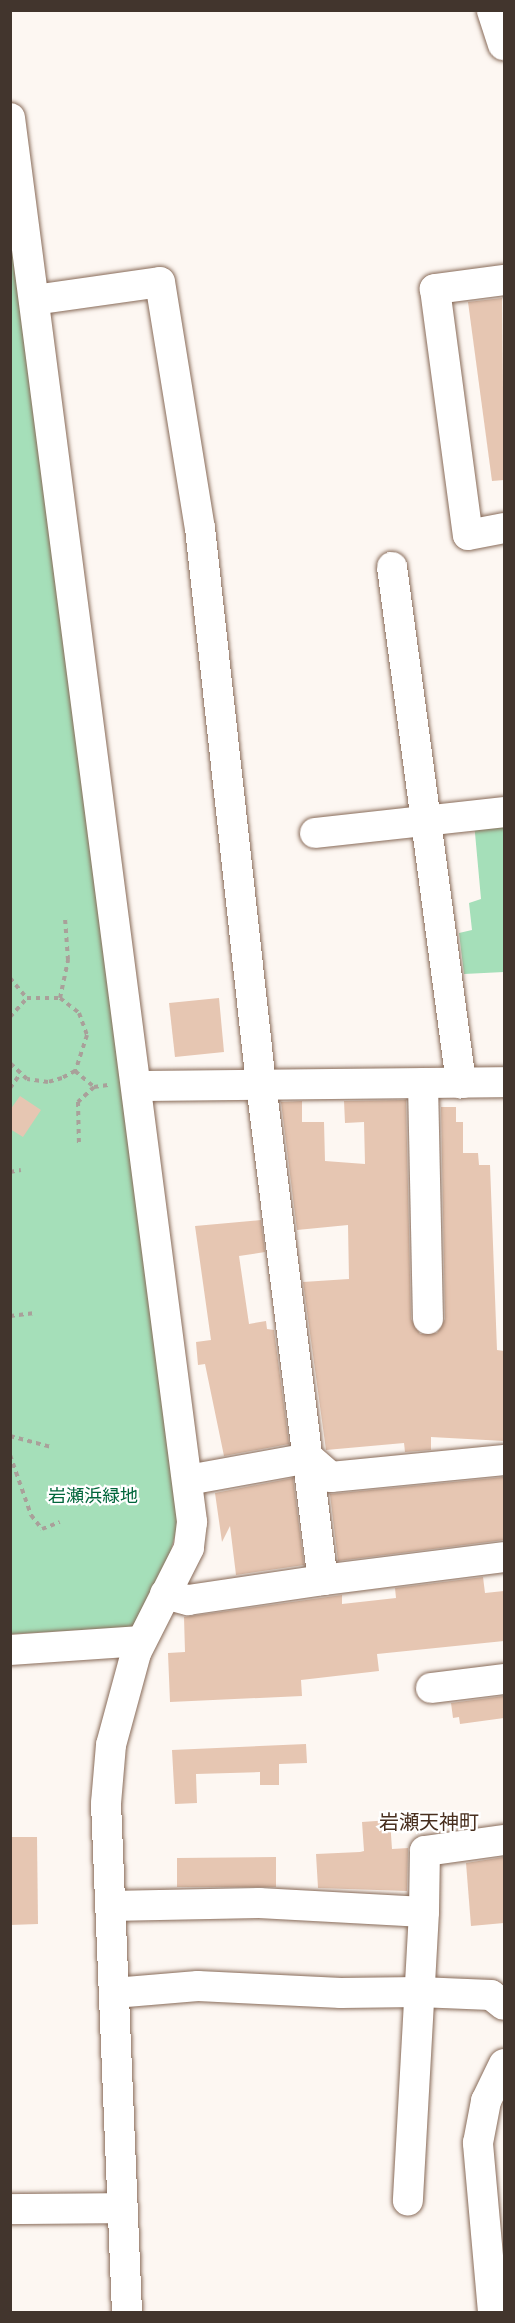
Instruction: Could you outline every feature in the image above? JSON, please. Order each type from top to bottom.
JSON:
[{"type":"main road","points":[[493,10],[504,43]]},
{"type":"street","points":[[10,118],[188,1480],[189,1548],[141,1641],[111,1745],[106,1803],[127,2313]]},
{"type":"street","points":[[504,280],[435,289],[468,535],[504,528]]},
{"type":"street","points":[[34,300],[160,282],[200,528],[261,1084],[323,1580]]},
{"type":"street","points":[[392,567],[460,1083]]},
{"type":"street","points":[[315,833],[504,812]]},
{"type":"street","points":[[135,1086],[504,1082]]},
{"type":"street","points":[[423,1083],[428,1319]]},
{"type":"street","points":[[309,1458],[331,1477],[504,1460]]},
{"type":"street","points":[[188,1480],[309,1458]]},
{"type":"street","points":[[165,1594],[188,1600],[504,1557]]},
{"type":"street","points":[[10,1650],[141,1641]]},
{"type":"street","points":[[431,1688],[504,1679]]},
{"type":"street","points":[[408,2201],[424,1912],[425,1851],[504,1840]]},
{"type":"street","points":[[110,1906],[259,1903],[424,1912]]},
{"type":"street","points":[[114,1993],[198,1986],[341,1993],[419,1992],[491,1995],[504,2005]]},
{"type":"street","points":[[493,2313],[478,2143],[486,2101],[504,2064]]},
{"type":"street","points":[[10,2209],[122,2208]]},
{"type":"path","points":[[60,998],[68,960],[65,918]]},
{"type":"path","points":[[10,978],[27,998]]},
{"type":"path","points":[[10,1017],[27,998],[60,998],[79,1013],[87,1035],[75,1071],[48,1082],[27,1079],[10,1063]]},
{"type":"path","points":[[75,1071],[94,1087],[78,1102],[79,1146]]},
{"type":"path","points":[[10,1088],[20,1074]]},
{"type":"path","points":[[10,1172],[21,1170]]},
{"type":"path","points":[[10,1316],[33,1313]]},
{"type":"path","points":[[10,1436],[51,1447]]},
{"type":"path","points":[[10,1455],[31,1515],[42,1529],[60,1522]]},
{"type":"green space","name":"岩瀬浜緑地","points":[[10,178],[178,1524],[164,1576],[136,1627],[11,1634]]},
{"type":"green space","points":[[504,819],[504,972],[464,974],[459,933],[472,930],[469,903],[481,899],[474,822]]},
{"type":"building","points":[[502,298],[504,480],[492,481],[468,302]]},
{"type":"building","points":[[219,998],[224,1052],[175,1057],[169,1003]]},
{"type":"building","points":[[20,1096],[41,1110],[23,1137],[10,1129],[10,1110]]},
{"type":"building","points":[[406,1100],[411,1319],[420,1334],[437,1333],[445,1319],[441,1107],[456,1107],[456,1122],[463,1122],[463,1153],[478,1153],[479,1165],[490,1165],[497,1350],[504,1351],[504,1441],[431,1437],[431,1450],[405,1452],[404,1443],[326,1450],[303,1282],[349,1279],[348,1225],[297,1230],[281,1102],[302,1101],[302,1122],[324,1122],[325,1161],[365,1164],[364,1122],[345,1123],[344,1101]]},
{"type":"building","points":[[261,1220],[265,1252],[239,1256],[249,1324],[266,1321],[267,1329],[274,1330],[289,1444],[224,1456],[205,1364],[198,1365],[196,1342],[211,1340],[195,1226]]},
{"type":"building","points":[[504,1477],[504,1540],[338,1561],[330,1494]]},
{"type":"building","points":[[293,1478],[304,1565],[236,1575],[230,1526],[222,1542],[215,1493]]},
{"type":"building","points":[[483,1577],[485,1593],[504,1591],[504,1641],[377,1654],[379,1671],[301,1680],[302,1696],[170,1702],[168,1653],[185,1652],[184,1617],[342,1595],[342,1604],[396,1598],[395,1588]]},
{"type":"building","points":[[504,1696],[504,1718],[460,1724],[459,1717],[453,1718],[451,1703]]},
{"type":"building","points":[[306,1744],[307,1763],[279,1764],[279,1785],[260,1785],[260,1772],[196,1774],[197,1803],[175,1804],[172,1750]]},
{"type":"building","points":[[390,1820],[392,1849],[408,1848],[407,1891],[318,1888],[316,1854],[364,1851],[362,1822]]},
{"type":"building","points":[[10,1837],[37,1837],[38,1924],[10,1925]]},
{"type":"building","points":[[276,1857],[276,1887],[177,1887],[177,1858]]},
{"type":"building","points":[[504,1857],[504,1923],[471,1926],[466,1863]]},
{"type":"district","name":"岩瀬天神町","points":[[429,1822]]}]
